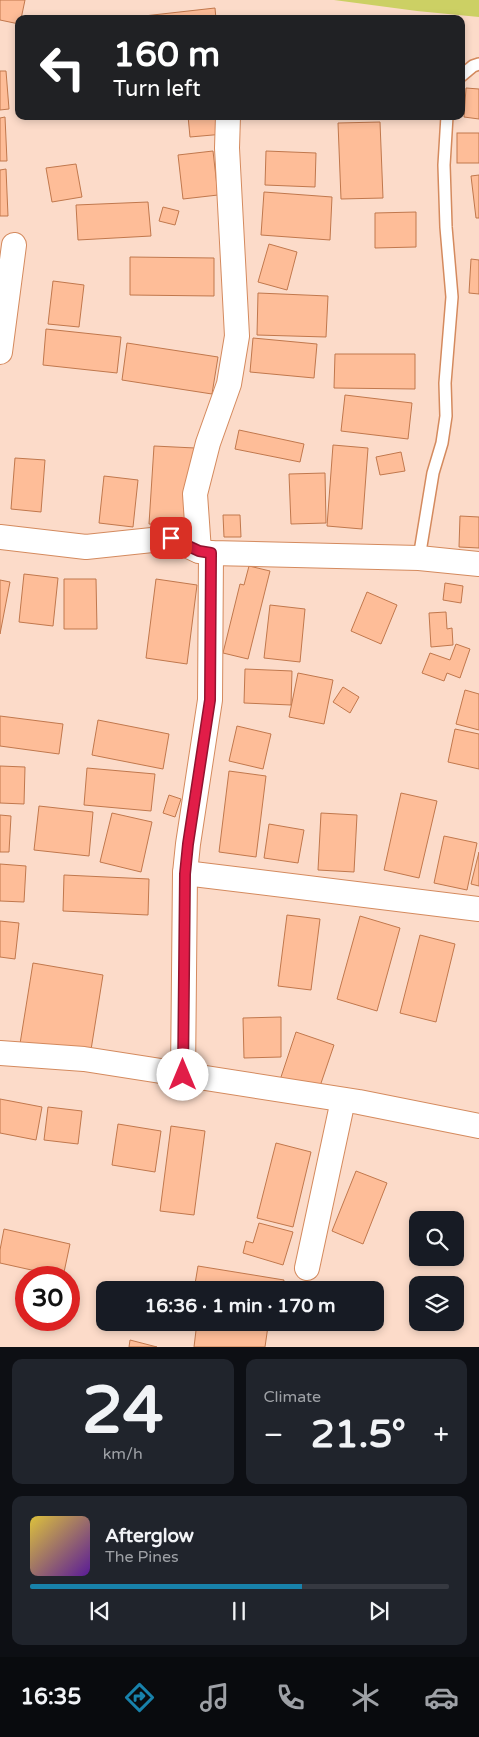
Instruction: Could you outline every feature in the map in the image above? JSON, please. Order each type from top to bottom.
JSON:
[{"type":"street","points":[[183,1075],[185,874],[210,700],[205,552],[195,494],[208,443],[229,384],[237,336],[227,148],[228,120]]},
{"type":"street","points":[[0,352],[14,245]]},
{"type":"street","points":[[0,537],[86,547],[171,538],[205,552],[419,558],[479,564]]},
{"type":"street","points":[[185,874],[479,908]]},
{"type":"street","points":[[0,1053],[84,1059],[343,1100],[479,1126]]},
{"type":"street","points":[[306,1268],[343,1100]]},
{"type":"lane","points":[[465,73],[479,64]]},
{"type":"lane","points":[[419,558],[433,473],[442,443],[446,416],[445,384],[452,298],[446,227],[444,165],[447,120]]},
{"type":"green space","points":[[334,0],[479,0],[479,17]]},
{"type":"building","points":[[0,0],[25,0],[22,15],[15,15],[15,23],[0,20]]},
{"type":"building","points":[[215,8],[216,15],[153,15]]},
{"type":"building","points":[[0,71],[6,71],[9,109],[0,110]]},
{"type":"building","points":[[466,88],[479,89],[479,119],[465,117]]},
{"type":"building","points":[[5,117],[7,161],[0,161],[0,118]]},
{"type":"building","points":[[188,120],[222,120],[224,134],[190,137]]},
{"type":"building","points":[[380,122],[383,198],[341,199],[338,123]]},
{"type":"building","points":[[457,133],[479,133],[479,163],[457,163]]},
{"type":"building","points":[[213,151],[218,195],[183,199],[178,155]]},
{"type":"building","points":[[266,151],[316,153],[315,187],[265,185]]},
{"type":"building","points":[[76,164],[82,197],[52,202],[46,168]]},
{"type":"building","points":[[6,169],[8,216],[0,216],[0,170]]},
{"type":"building","points":[[479,175],[479,218],[476,218],[471,176]]},
{"type":"building","points":[[264,192],[332,197],[330,240],[261,235]]},
{"type":"building","points":[[148,202],[151,236],[78,240],[76,205]]},
{"type":"building","points":[[163,207],[179,211],[175,225],[159,221]]},
{"type":"building","points":[[416,212],[416,247],[375,248],[375,213]]},
{"type":"building","points":[[269,244],[297,252],[287,290],[258,282]]},
{"type":"building","points":[[130,257],[214,258],[214,296],[130,295]]},
{"type":"building","points":[[471,259],[479,260],[479,294],[469,293]]},
{"type":"building","points":[[53,281],[84,285],[79,327],[48,324]]},
{"type":"building","points":[[258,293],[328,296],[326,337],[257,335]]},
{"type":"building","points":[[46,329],[121,337],[117,373],[43,365]]},
{"type":"building","points":[[253,338],[317,344],[314,378],[250,372]]},
{"type":"building","points":[[127,343],[218,357],[212,394],[122,380]]},
{"type":"building","points":[[335,354],[415,354],[415,389],[334,388]]},
{"type":"building","points":[[345,395],[412,403],[408,439],[341,431]]},
{"type":"building","points":[[239,430],[304,444],[300,462],[235,449]]},
{"type":"building","points":[[333,445],[368,448],[362,529],[327,526]]},
{"type":"building","points":[[154,446],[195,448],[190,527],[149,524]]},
{"type":"building","points":[[401,452],[405,471],[380,475],[376,457]]},
{"type":"building","points":[[15,458],[45,460],[41,512],[11,509]]},
{"type":"building","points":[[325,473],[326,523],[291,524],[289,474]]},
{"type":"building","points":[[104,476],[138,480],[133,527],[99,523]]},
{"type":"building","points":[[223,515],[240,515],[241,537],[224,537]]},
{"type":"building","points":[[460,516],[479,517],[479,548],[459,547]]},
{"type":"building","points":[[249,566],[270,571],[248,659],[223,653],[240,584],[244,585]]},
{"type":"building","points":[[24,574],[58,578],[53,626],[19,622]]},
{"type":"building","points":[[64,579],[96,579],[97,629],[64,629]]},
{"type":"building","points":[[156,579],[197,585],[187,664],[146,658]]},
{"type":"building","points":[[0,580],[10,582],[0,634]]},
{"type":"building","points":[[445,583],[463,586],[461,603],[443,600]]},
{"type":"building","points":[[367,592],[397,605],[381,644],[351,631]]},
{"type":"building","points":[[270,605],[305,609],[300,662],[264,658]]},
{"type":"building","points":[[446,612],[447,629],[452,628],[453,645],[431,647],[429,613]]},
{"type":"building","points":[[456,644],[470,649],[460,678],[447,673],[444,681],[422,673],[430,653],[450,660]]},
{"type":"building","points":[[245,669],[292,671],[291,705],[244,703]]},
{"type":"building","points":[[298,673],[333,680],[324,724],[289,717]]},
{"type":"building","points":[[343,687],[359,697],[350,713],[333,702]]},
{"type":"building","points":[[465,690],[479,694],[479,730],[456,724]]},
{"type":"building","points":[[0,716],[63,724],[59,754],[0,746]]},
{"type":"building","points":[[98,720],[169,734],[163,769],[92,755]]},
{"type":"building","points":[[237,726],[271,734],[263,769],[229,761]]},
{"type":"building","points":[[455,729],[479,734],[479,769],[448,762]]},
{"type":"building","points":[[0,766],[25,767],[24,804],[0,803]]},
{"type":"building","points":[[87,768],[155,774],[151,811],[84,805]]},
{"type":"building","points":[[229,771],[266,776],[256,857],[219,852]]},
{"type":"building","points":[[401,793],[437,801],[419,878],[384,870]]},
{"type":"building","points":[[169,795],[181,799],[175,817],[163,813]]},
{"type":"building","points":[[39,806],[93,812],[89,856],[34,850]]},
{"type":"building","points":[[112,813],[152,822],[141,872],[100,862]]},
{"type":"building","points":[[321,813],[357,815],[354,872],[318,870]]},
{"type":"building","points":[[0,815],[11,816],[9,852],[0,852]]},
{"type":"building","points":[[269,824],[304,830],[298,863],[264,858]]},
{"type":"building","points":[[444,836],[477,843],[467,890],[434,883]]},
{"type":"building","points":[[479,852],[479,886],[471,884]]},
{"type":"building","points":[[0,864],[26,866],[24,902],[0,901]]},
{"type":"building","points":[[64,875],[149,879],[148,915],[63,911]]},
{"type":"building","points":[[287,915],[320,919],[311,990],[278,986]]},
{"type":"building","points":[[360,916],[400,928],[377,1011],[337,999]]},
{"type":"building","points":[[0,921],[19,923],[15,959],[0,957]]},
{"type":"building","points":[[420,935],[455,944],[436,1022],[400,1013]]},
{"type":"building","points":[[33,963],[103,975],[90,1056],[19,1050]]},
{"type":"building","points":[[281,1017],[281,1057],[244,1058],[243,1018]]},
{"type":"building","points":[[296,1032],[334,1045],[318,1092],[280,1080]]},
{"type":"building","points":[[0,1099],[42,1107],[36,1140],[0,1133]]},
{"type":"building","points":[[48,1107],[82,1111],[78,1144],[44,1140]]},
{"type":"building","points":[[118,1124],[161,1131],[155,1172],[112,1165]]},
{"type":"building","points":[[171,1126],[205,1131],[194,1215],[160,1211]]},
{"type":"building","points":[[276,1143],[311,1152],[293,1227],[257,1218]]},
{"type":"building","points":[[356,1171],[387,1183],[363,1244],[332,1231]]},
{"type":"building","points":[[259,1223],[293,1232],[283,1265],[243,1253],[246,1241],[253,1243]]},
{"type":"building","points":[[4,1229],[70,1244],[65,1266],[15,1266],[0,1263],[0,1250]]},
{"type":"building","points":[[198,1266],[284,1280],[284,1281],[196,1281]]},
{"type":"building","points":[[196,1331],[267,1331],[265,1347],[194,1347]]},
{"type":"building","points":[[130,1340],[157,1347],[129,1347]]},
{"type":"route","points":[[171,538],[199,551],[211,553],[210,700],[185,874],[183,1075]]}]
